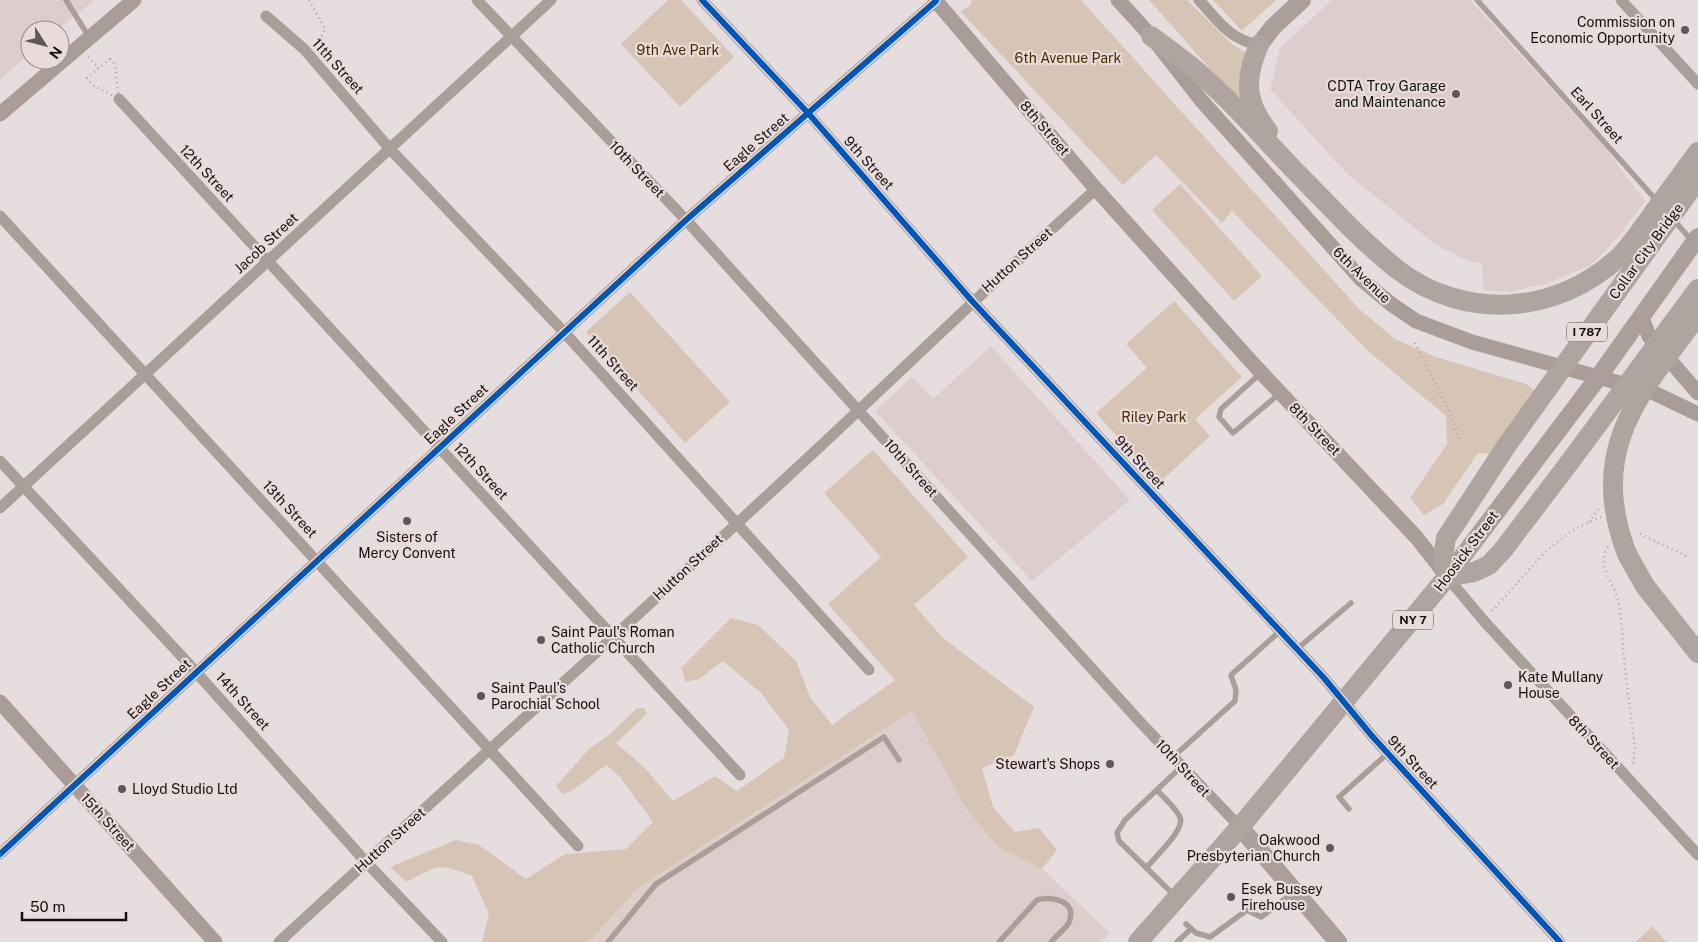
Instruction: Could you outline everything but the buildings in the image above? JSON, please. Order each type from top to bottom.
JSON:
[{"type":"highway","points":[[1151,36],[1200,73],[1359,236],[1399,270],[1434,291],[1479,304],[1502,306],[1535,303],[1568,291],[1601,272],[1628,247],[1698,152]]},
{"type":"highway","points":[[1258,45],[1251,65],[1248,84],[1250,101],[1262,123],[1314,190]]},
{"type":"highway","name":"Collar City Bridge","points":[[1447,577],[1444,557],[1446,538],[1475,491],[1698,179]]},
{"type":"highway","points":[[1447,577],[1474,572],[1489,565],[1503,550],[1698,289]]},
{"type":"highway","points":[[1698,314],[1647,384],[1625,425],[1617,446],[1613,468],[1612,498],[1619,533],[1627,554],[1645,586],[1698,653]]},
{"type":"highway","name":"Hoosick Street","points":[[1146,939],[1177,898],[1240,827],[1447,577]]},
{"type":"main road","points":[[1258,45],[1273,27],[1302,0]]},
{"type":"main road","name":"Hoosick Street","points":[[1447,577],[1597,379],[1697,242]]},
{"type":"main road","name":"10th Street","points":[[1240,827],[1338,942]]},
{"type":"street","points":[[0,114],[134,0]]},
{"type":"street","name":"10th Street","points":[[477,0],[511,38],[686,220],[1173,757],[1240,827]]},
{"type":"street","name":"Jacob Street","points":[[0,508],[551,0]]},
{"type":"street","name":"9th Street","points":[[702,0],[808,114],[972,301],[1297,648],[1388,753],[1560,942]]},
{"type":"street","name":"Eagle Street","points":[[0,854],[438,447],[686,220],[936,0]]},
{"type":"street","name":"8th Street","points":[[936,0],[1096,190],[1417,538],[1484,622],[1698,855]]},
{"type":"street","name":"6th Avenue","points":[[1118,0],[1151,36],[1178,73],[1361,279],[1391,304],[1416,321],[1472,342],[1597,379],[1652,392],[1698,414]]},
{"type":"street","points":[[1199,0],[1231,35],[1246,43],[1258,45]]},
{"type":"street","points":[[1621,0],[1698,84]]},
{"type":"street","name":"11th Street","points":[[266,16],[312,58],[390,149],[564,332],[869,670]]},
{"type":"street","name":"12th Street","points":[[119,99],[740,775]]},
{"type":"street","name":"Hutton Street","points":[[279,942],[859,410],[972,301],[1096,190]]},
{"type":"street","name":"13th Street","points":[[0,216],[578,846]]},
{"type":"street","points":[[1642,318],[1649,336],[1698,393]]},
{"type":"street","name":"14th Street","points":[[0,461],[196,672],[366,862],[442,942]]},
{"type":"street","name":"15th Street","points":[[0,702],[215,942]]},
{"type":"lane","points":[[66,0],[89,37]]},
{"type":"lane","name":"Earl Street","points":[[1477,0],[1697,242]]},
{"type":"lane","points":[[1262,372],[1221,409],[1219,417],[1234,433],[1281,392]]},
{"type":"lane","points":[[1297,648],[1350,604]]},
{"type":"lane","points":[[1173,757],[1235,701],[1236,690],[1232,675],[1280,631]]},
{"type":"lane","points":[[608,942],[656,884],[884,737],[899,760]]},
{"type":"lane","points":[[1349,809],[1339,797],[1388,753]]},
{"type":"lane","points":[[1177,898],[1119,841],[1117,833],[1125,820],[1182,766]]},
{"type":"lane","points":[[1146,868],[1182,824],[1181,818],[1156,790]]},
{"type":"lane","points":[[1186,924],[1196,933],[1210,937],[1247,910],[1261,917],[1282,904],[1294,892]]},
{"type":"lane","points":[[999,942],[1037,900],[1046,897],[1057,898],[1067,904],[1071,913],[1068,924],[1051,942]]},
{"type":"lane","points":[[1177,942],[1191,929]]},
{"type":"path","points":[[309,0],[325,29],[312,58]]},
{"type":"path","points":[[88,56],[99,68]]},
{"type":"path","points":[[110,59],[114,65],[119,99],[93,85],[87,78],[110,59]]},
{"type":"path","points":[[1415,343],[1451,415],[1461,443]]},
{"type":"path","points":[[1492,611],[1510,588],[1553,545],[1573,530],[1601,516],[1608,520]]},
{"type":"path","points":[[1638,534],[1688,557]]},
{"type":"path","points":[[1613,540],[1604,553],[1604,569],[1616,589],[1622,618],[1623,648],[1635,748],[1633,765]]},
{"type":"shaded area","points":[[0,0],[95,0],[70,20],[20,20],[20,62],[0,80]]},
{"type":"shaded area","name":"CDTA Troy Garage and Maintenance","points":[[1332,0],[1470,0],[1607,150],[1645,201],[1622,232],[1599,258],[1587,267],[1545,284],[1510,292],[1483,290],[1482,264],[1466,260],[1436,245],[1346,173],[1270,89],[1280,48]]},
{"type":"shaded area","points":[[991,346],[1130,500],[1032,581],[875,411],[912,377],[933,399]]},
{"type":"shaded area","points":[[912,711],[965,807],[998,847],[1042,869],[1110,933],[1101,942],[589,942],[639,887]]},
{"type":"green space","name":"9th Ave Park","points":[[668,0],[681,0],[734,57],[680,107],[621,44]]},
{"type":"green space","name":"6th Avenue Park","points":[[971,0],[1081,0],[1359,309],[1395,339],[1436,357],[1526,384],[1534,390],[1539,410],[1508,454],[1478,453],[1443,504],[1424,515],[1410,498],[1447,444],[1446,416],[1368,351],[1232,211],[1222,223],[1156,155],[1123,185],[961,12],[972,3]]},
{"type":"green space","points":[[1149,0],[1187,0],[1233,45],[1247,53],[1240,97],[1235,97]]},
{"type":"green space","points":[[1213,0],[1276,0],[1242,31]]},
{"type":"green space","points":[[1180,184],[1262,276],[1234,301],[1152,210]]},
{"type":"green space","points":[[630,292],[730,402],[685,443],[586,332]]},
{"type":"green space","name":"Riley Park","points":[[1174,301],[1242,377],[1195,419],[1210,436],[1159,483],[1096,413],[1147,368],[1126,344]]},
{"type":"green space","points":[[873,450],[968,557],[914,605],[943,638],[1034,707],[1014,755],[982,768],[993,807],[1015,832],[1039,828],[1057,850],[1042,869],[998,847],[965,807],[912,711],[639,887],[589,942],[482,942],[489,914],[472,876],[445,867],[439,867],[407,882],[390,867],[456,840],[479,845],[526,879],[565,854],[626,849],[653,822],[620,777],[606,765],[572,791],[563,794],[556,786],[589,749],[609,735],[637,708],[644,708],[647,714],[616,743],[645,768],[673,801],[715,776],[737,791],[784,758],[789,730],[761,693],[723,661],[699,679],[686,682],[681,668],[731,618],[758,625],[796,661],[810,697],[832,725],[895,680],[828,604],[881,557],[824,493]]},
{"type":"green space","points":[[1653,926],[1666,942],[1635,942]]},
{"type":"cycle path","points":[[702,0],[808,113],[972,301],[1324,678],[1372,736],[1560,942]]},
{"type":"cycle path","points":[[0,854],[686,220],[936,1]]},
{"type":"place","name":"Commission on Economic Opportunity","points":[[1685,30]]},
{"type":"place","name":"CDTA Troy Garage and Maintenance","points":[[1456,94]]},
{"type":"place","name":"Sisters of Mercy Convent","points":[[407,521]]},
{"type":"place","name":"Saint Paul's Roman Catholic Church","points":[[541,640]]},
{"type":"place","name":"Kate Mullany House","points":[[1508,685]]},
{"type":"place","name":"Saint Paul's Parochial School","points":[[481,696]]},
{"type":"place","name":"Stewart's Shops","points":[[1110,764]]},
{"type":"place","name":"Lloyd Studio Ltd","points":[[122,789]]},
{"type":"place","name":"Oakwood Presbyterian Church","points":[[1330,848]]},
{"type":"place","name":"Esek Bussey Firehouse","points":[[1231,897]]}]
